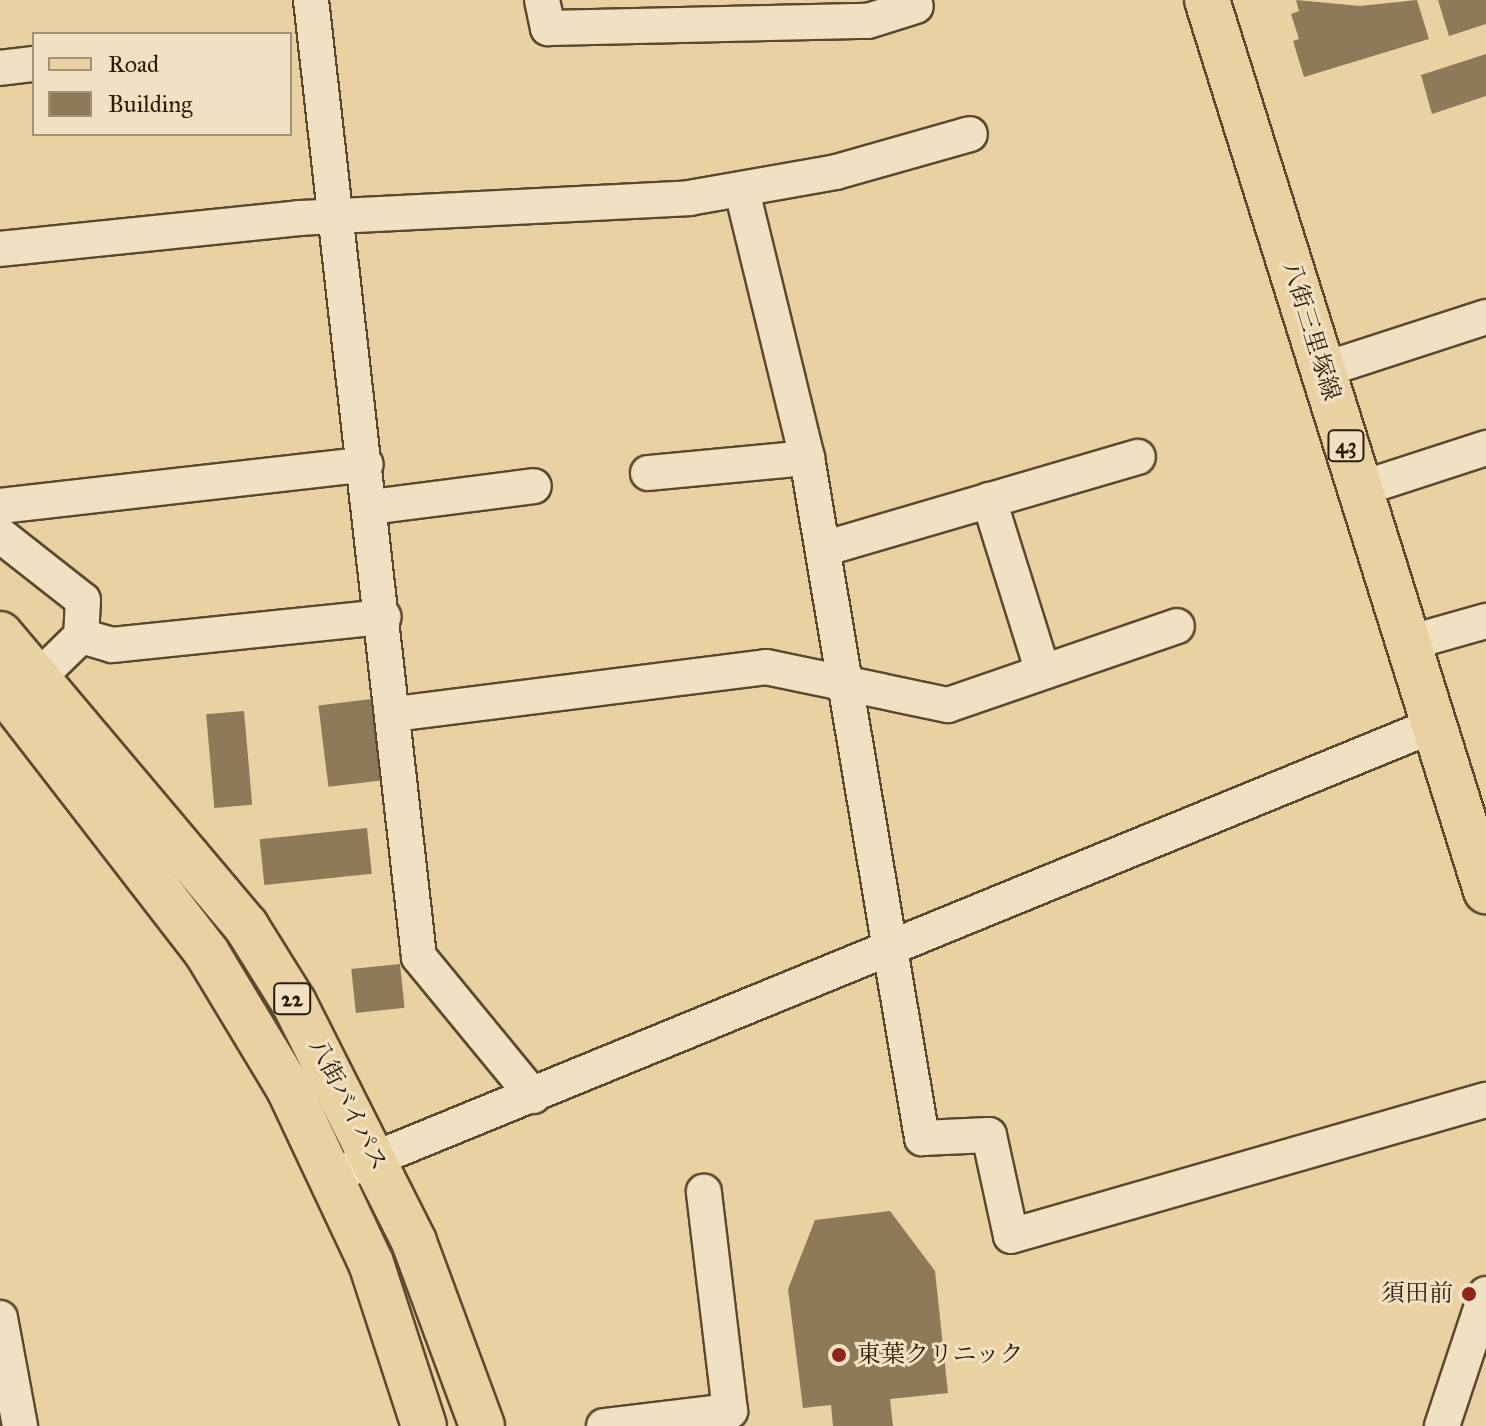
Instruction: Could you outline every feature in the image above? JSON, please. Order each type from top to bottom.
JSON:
[{"type":"main road","name":"八街三里塚線","points":[[1207,0],[1486,891]]},
{"type":"main road","name":"八街バイパス","points":[[0,634],[13,691],[207,953],[289,1089],[371,1263],[424,1426]]},
{"type":"main road","name":"八街バイパス","points":[[13,691],[246,926],[338,1077],[376,1158],[482,1426]]},
{"type":"street","points":[[542,0],[548,28],[795,11],[868,21],[916,6]]},
{"type":"street","points":[[305,23],[335,220],[366,464],[419,957],[533,1096]]},
{"type":"street","points":[[0,68],[32,64]]},
{"type":"street","points":[[0,249],[335,220],[742,191],[933,149],[970,134]]},
{"type":"street","points":[[742,191],[807,458],[893,951],[922,1138],[989,1135],[1011,1236],[1486,1100]]},
{"type":"street","points":[[1323,370],[1486,317]]},
{"type":"street","points":[[1360,489],[1486,448]]},
{"type":"street","points":[[823,549],[1138,457]]},
{"type":"street","points":[[648,473],[807,458]]},
{"type":"street","points":[[0,506],[366,464]]},
{"type":"street","points":[[371,507],[534,486]]},
{"type":"street","points":[[989,500],[1043,672]]},
{"type":"street","points":[[0,535],[72,586],[86,614],[81,636],[13,691]]},
{"type":"street","points":[[81,636],[112,645],[384,617]]},
{"type":"street","points":[[1408,643],[1486,621]]},
{"type":"street","points":[[395,714],[766,667],[847,681],[948,705],[1177,626]]},
{"type":"street","points":[[330,1177],[893,951],[1434,725]]},
{"type":"street","points":[[604,1426],[730,1411],[704,1192]]},
{"type":"street","points":[[1442,1426],[1477,1352],[1486,1294]]},
{"type":"street","points":[[0,1318],[20,1426]]},
{"type":"building","points":[[1296,0],[1360,6],[1417,0],[1429,39],[1304,77],[1293,41],[1299,39],[1291,14],[1299,11]]},
{"type":"building","points":[[1438,0],[1486,0],[1486,24],[1449,36]]},
{"type":"building","points":[[1486,54],[1486,96],[1432,114],[1421,75]]},
{"type":"building","points":[[371,699],[381,780],[328,787],[318,705]]},
{"type":"building","points":[[244,711],[252,805],[214,808],[206,714]]},
{"type":"building","points":[[367,828],[372,874],[264,885],[260,839]]},
{"type":"building","points":[[400,964],[405,1008],[356,1013],[351,969]]},
{"type":"building","points":[[890,1211],[935,1271],[948,1393],[890,1399],[893,1426],[833,1426],[831,1405],[803,1408],[788,1289],[815,1220]]},
{"type":"place","name":"須田前","points":[[1469,1294]]},
{"type":"place","name":"東葉クリニック","points":[[839,1355]]}]
